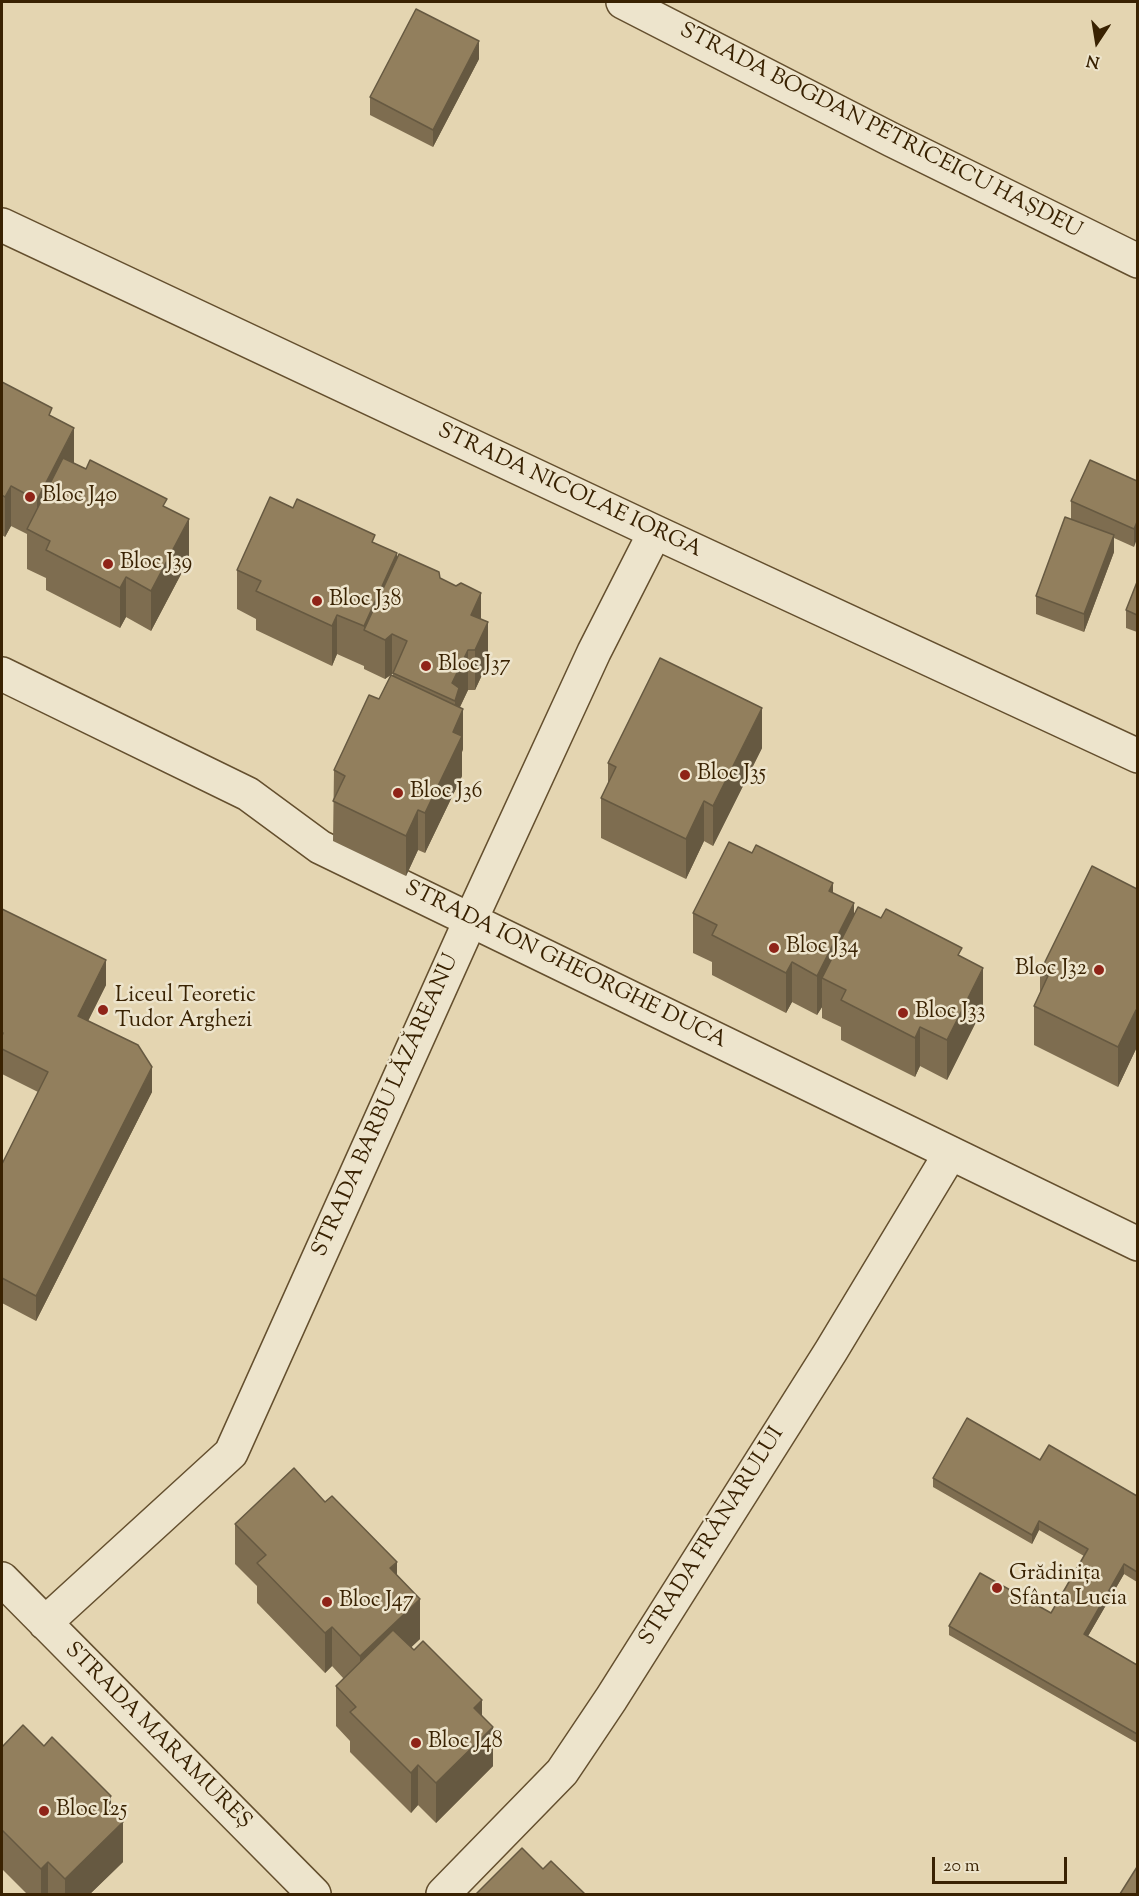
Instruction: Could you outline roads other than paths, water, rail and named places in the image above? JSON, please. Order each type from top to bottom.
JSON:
[{"type":"street","name":"STRADA BOGDAN PETRICEICU HAȘDEU","points":[[623,2],[892,140],[1137,261]]},
{"type":"street","name":"STRADA NICOLAE IORGA","points":[[2,225],[1137,756]]},
{"type":"street","name":"STRADA BARBU LĂZĂREANU","points":[[45,1623],[231,1454],[471,919],[598,644],[655,532]]},
{"type":"street","name":"STRADA ION GHEORGHE DUCA","points":[[2,674],[248,794],[320,847],[1137,1244]]},
{"type":"street","name":"STRADA FRÂNARULUI","points":[[442,1894],[562,1772],[611,1699],[831,1351],[950,1154]]},
{"type":"street","name":"STRADA MARAMUREȘ","points":[[2,1579],[314,1894]]},
{"type":"place","name":"Bloc J40","points":[[30,497]]},
{"type":"place","name":"Bloc J39","points":[[108,564]]},
{"type":"place","name":"Bloc J38","points":[[317,601]]},
{"type":"place","name":"Bloc J37","points":[[426,666]]},
{"type":"place","name":"Bloc J35","points":[[685,775]]},
{"type":"place","name":"Bloc J36","points":[[398,793]]},
{"type":"place","name":"Bloc J34","points":[[774,948]]},
{"type":"place","name":"Bloc J32","points":[[1099,970]]},
{"type":"place","name":"Liceul Teoretic Tudor Arghezi","points":[[103,1010]]},
{"type":"place","name":"Bloc J33","points":[[903,1013]]},
{"type":"place","name":"Grădinița Sfânta Lucia","points":[[997,1588]]},
{"type":"place","name":"Bloc J47","points":[[327,1602]]},
{"type":"place","name":"Bloc J48","points":[[416,1743]]},
{"type":"place","name":"Bloc I25","points":[[44,1811]]}]
